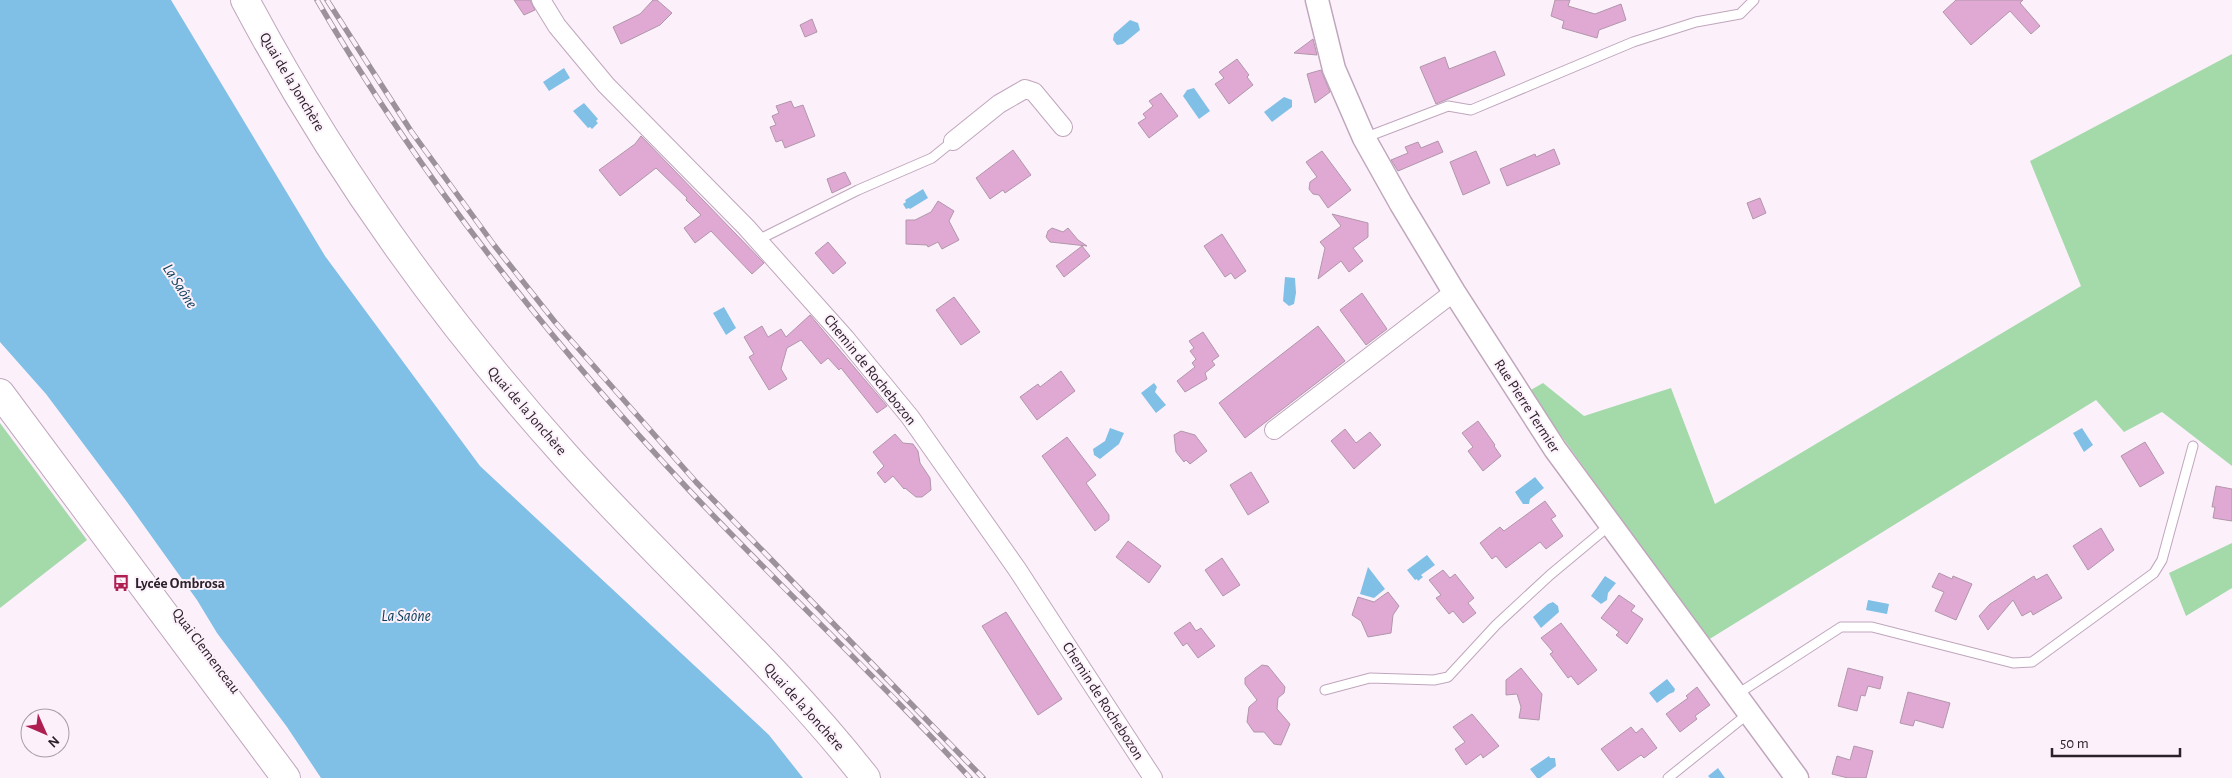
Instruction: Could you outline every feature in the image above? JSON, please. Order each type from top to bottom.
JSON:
[{"type":"main road","name":"Quai de la Jonchère","points":[[245,0],[265,38],[332,149],[404,256],[481,357],[565,455],[651,548],[787,686],[866,778]]},
{"type":"main road","name":"Quai Clemenceau","points":[[0,393],[286,778]]},
{"type":"main road","name":"Quai Clemenceau","points":[[84,508],[113,527],[301,778]]},
{"type":"street","name":"Chemin de Rochebozon","points":[[541,0],[557,26],[606,85],[758,240],[846,339],[910,417],[1017,569],[1153,778]]},
{"type":"street","name":"Rue Pierre Termier","points":[[1316,0],[1334,69],[1364,138],[1454,292],[1554,449],[1797,778]]},
{"type":"street","points":[[953,141],[999,104],[1025,89],[1034,92],[1063,127]]},
{"type":"street","points":[[1274,430],[1454,292]]},
{"type":"lane","points":[[1364,138],[1448,106],[1471,110],[1633,42],[1696,22],[1740,14],[1754,0]]},
{"type":"lane","points":[[758,240],[858,190],[924,162],[953,141]]},
{"type":"lane","points":[[1668,778],[1743,704],[1841,627],[1872,627],[2013,663],[2032,662],[2154,573],[2162,560],[2193,446]]},
{"type":"lane","points":[[1325,690],[1370,678],[1434,680],[1448,677],[1503,619],[1550,575],[1610,525]]},
{"type":"green space","points":[[2232,54],[2232,466],[2162,412],[2124,432],[2096,400],[1708,640],[1529,391],[1543,383],[1584,416],[1671,388],[1715,504],[2081,286],[2030,161]]},
{"type":"green space","points":[[0,423],[87,540],[0,608]]},
{"type":"green space","points":[[2232,543],[2232,588],[2186,616],[2169,573]]},
{"type":"water","name":"La Saône","points":[[0,0],[171,0],[325,256],[480,466],[769,735],[803,778],[321,778],[287,727],[217,633],[197,600],[127,502],[46,394],[0,342]]},
{"type":"water","points":[[1130,20],[1138,23],[1140,30],[1123,44],[1117,45],[1113,40],[1114,34]]},
{"type":"water","points":[[564,68],[570,78],[549,91],[543,82]]},
{"type":"water","points":[[1194,88],[1210,111],[1199,119],[1183,96],[1187,90]]},
{"type":"water","points":[[1284,97],[1292,100],[1292,107],[1272,122],[1264,112]]},
{"type":"water","points":[[584,103],[598,119],[596,121],[598,123],[592,129],[588,128],[573,111]]},
{"type":"water","points":[[923,189],[928,198],[910,209],[906,209],[903,204],[906,202],[905,200]]},
{"type":"water","points":[[1285,277],[1295,278],[1296,293],[1294,304],[1289,306],[1283,301]]},
{"type":"water","points":[[724,307],[736,328],[726,335],[713,313]]},
{"type":"water","points":[[1154,383],[1157,387],[1155,392],[1166,405],[1156,413],[1141,393]]},
{"type":"water","points":[[1110,428],[1124,433],[1119,444],[1100,459],[1094,455],[1093,449],[1105,441]]},
{"type":"water","points":[[2082,428],[2093,445],[2084,452],[2073,433]]},
{"type":"water","points":[[1535,477],[1544,488],[1530,499],[1529,504],[1523,504],[1515,492]]},
{"type":"water","points":[[1427,555],[1435,565],[1421,575],[1423,577],[1418,581],[1417,579],[1415,580],[1407,570]]},
{"type":"water","points":[[1368,567],[1385,589],[1374,598],[1360,594]]},
{"type":"water","points":[[1605,576],[1616,583],[1608,593],[1607,600],[1601,604],[1591,596]]},
{"type":"water","points":[[1868,600],[1889,604],[1887,614],[1866,610]]},
{"type":"water","points":[[1553,602],[1558,606],[1559,612],[1541,628],[1533,617]]},
{"type":"water","points":[[1667,679],[1675,689],[1674,692],[1657,703],[1649,693]]},
{"type":"water","points":[[1549,756],[1550,758],[1555,758],[1556,766],[1540,778],[1537,778],[1530,769]]},
{"type":"water","points":[[1718,768],[1725,778],[1710,778],[1708,776]]},
{"type":"building","points":[[514,0],[530,0],[535,10],[524,15]]},
{"type":"building","points":[[653,0],[657,0],[672,13],[660,25],[621,44],[613,27],[640,14]]},
{"type":"building","points":[[1555,0],[1570,0],[1568,6],[1595,14],[1621,4],[1626,20],[1599,30],[1597,38],[1562,28],[1564,21],[1551,16]]},
{"type":"building","points":[[1956,0],[2023,0],[2020,3],[2040,26],[2031,34],[2010,11],[1971,45],[1943,12]]},
{"type":"building","points":[[812,19],[817,32],[805,37],[800,25]]},
{"type":"building","points":[[1313,39],[1317,55],[1294,53]]},
{"type":"building","points":[[1495,51],[1505,75],[1436,104],[1420,67],[1445,57],[1449,69]]},
{"type":"building","points":[[1237,59],[1249,75],[1247,77],[1253,85],[1229,104],[1215,84],[1224,78],[1219,72]]},
{"type":"building","points":[[1321,70],[1330,92],[1315,103],[1307,74]]},
{"type":"building","points":[[1161,93],[1178,116],[1149,138],[1138,123],[1146,118],[1143,114],[1153,106],[1149,101]]},
{"type":"building","points":[[791,101],[794,108],[803,105],[815,136],[785,148],[782,140],[776,142],[770,127],[776,125],[772,116],[779,113],[776,106]]},
{"type":"building","points":[[641,136],[764,263],[752,274],[711,231],[695,243],[684,228],[701,215],[686,200],[687,198],[656,168],[620,196],[599,170],[635,144]]},
{"type":"building","points":[[1438,141],[1443,152],[1398,171],[1391,160],[1408,153],[1405,147],[1418,142],[1421,148]]},
{"type":"building","points":[[1554,149],[1560,164],[1507,186],[1500,169],[1535,154],[1536,157]]},
{"type":"building","points":[[1013,150],[1031,175],[1005,193],[1003,190],[990,199],[976,178]]},
{"type":"building","points":[[1322,151],[1351,190],[1328,208],[1319,195],[1313,194],[1309,189],[1310,182],[1317,177],[1306,162]]},
{"type":"building","points":[[1476,151],[1490,183],[1463,195],[1450,162]]},
{"type":"building","points":[[845,172],[851,184],[832,193],[827,179]]},
{"type":"building","points":[[1760,198],[1766,213],[1753,219],[1747,203]]},
{"type":"building","points":[[938,201],[954,211],[949,221],[959,240],[942,249],[938,242],[928,247],[927,245],[906,244],[906,220],[915,220],[931,212]]},
{"type":"building","points":[[1332,214],[1368,223],[1368,237],[1353,248],[1363,261],[1349,272],[1341,261],[1318,279],[1325,248],[1320,242],[1341,226]]},
{"type":"building","points":[[1052,228],[1063,232],[1068,228],[1078,240],[1087,246],[1050,242],[1046,237],[1048,231]]},
{"type":"building","points":[[1222,234],[1246,271],[1235,279],[1231,273],[1225,277],[1204,246]]},
{"type":"building","points":[[828,242],[846,263],[833,274],[815,253]]},
{"type":"building","points":[[1082,246],[1090,256],[1064,277],[1056,266]]},
{"type":"building","points":[[1362,293],[1387,329],[1366,345],[1340,310]]},
{"type":"building","points":[[954,297],[980,332],[961,345],[936,310]]},
{"type":"building","points":[[810,315],[887,406],[877,413],[841,368],[839,370],[828,358],[821,364],[801,340],[787,348],[781,369],[787,379],[769,390],[749,357],[754,354],[744,337],[762,326],[768,337],[781,329],[786,337]]},
{"type":"building","points":[[1318,326],[1345,361],[1245,438],[1219,403]]},
{"type":"building","points":[[1203,332],[1219,356],[1212,361],[1215,365],[1205,373],[1207,379],[1185,392],[1177,381],[1195,367],[1192,363],[1196,359],[1190,351],[1194,348],[1189,341]]},
{"type":"building","points":[[1061,371],[1075,391],[1037,420],[1020,397],[1038,384],[1040,387]]},
{"type":"building","points":[[1478,421],[1501,456],[1483,471],[1468,451],[1473,447],[1462,433]]},
{"type":"building","points":[[1345,429],[1356,443],[1370,432],[1381,445],[1354,469],[1331,441]]},
{"type":"building","points":[[1181,431],[1195,435],[1207,451],[1190,464],[1186,460],[1184,462],[1176,452],[1174,435]]},
{"type":"building","points":[[895,434],[903,443],[913,444],[918,451],[920,463],[930,478],[931,490],[922,497],[916,497],[904,489],[893,476],[885,483],[877,473],[884,466],[873,452]]},
{"type":"building","points":[[1067,437],[1096,475],[1086,483],[1109,515],[1109,520],[1095,531],[1042,456]]},
{"type":"building","points":[[2145,442],[2164,473],[2140,487],[2121,456]]},
{"type":"building","points":[[1251,472],[1269,502],[1248,515],[1230,485]]},
{"type":"building","points":[[2216,486],[2232,489],[2232,521],[2213,518],[2215,507],[2212,507]]},
{"type":"building","points":[[1545,501],[1556,516],[1551,519],[1563,536],[1546,549],[1540,542],[1506,568],[1496,556],[1492,559],[1480,543],[1500,527],[1504,531]]},
{"type":"building","points":[[2101,528],[2114,550],[2088,570],[2073,546]]},
{"type":"building","points":[[1128,541],[1161,566],[1149,583],[1116,557]]},
{"type":"building","points":[[1222,558],[1240,585],[1223,596],[1205,570]]},
{"type":"building","points":[[1443,570],[1450,578],[1455,574],[1474,598],[1468,603],[1476,613],[1463,623],[1453,611],[1449,614],[1436,598],[1441,595],[1429,580]]},
{"type":"building","points":[[1939,573],[1952,579],[1953,576],[1972,584],[1956,620],[1935,611],[1944,592],[1932,587]]},
{"type":"building","points":[[2047,574],[2062,598],[2033,615],[2031,611],[2022,616],[2013,600],[1988,630],[1979,616],[1990,604],[2034,576],[2036,580]]},
{"type":"building","points":[[1388,592],[1399,606],[1393,615],[1391,633],[1368,637],[1361,621],[1352,615],[1358,597],[1374,602]]},
{"type":"building","points":[[1619,595],[1635,606],[1631,611],[1643,619],[1627,644],[1616,635],[1619,632],[1601,618]]},
{"type":"building","points":[[1006,612],[1062,699],[1038,715],[982,626]]},
{"type":"building","points":[[1190,622],[1196,631],[1201,628],[1215,646],[1198,658],[1187,643],[1183,646],[1174,633]]},
{"type":"building","points":[[1561,623],[1597,670],[1578,685],[1571,676],[1568,678],[1550,654],[1553,652],[1541,638]]},
{"type":"building","points":[[1262,665],[1268,666],[1285,687],[1284,693],[1278,698],[1277,709],[1290,724],[1281,745],[1274,744],[1264,732],[1254,732],[1247,722],[1249,707],[1257,700],[1245,684],[1245,678]]},
{"type":"building","points":[[1521,668],[1542,694],[1539,720],[1519,718],[1521,707],[1517,694],[1506,695],[1506,680]]},
{"type":"building","points":[[1848,668],[1883,677],[1880,689],[1868,686],[1865,696],[1861,695],[1857,711],[1838,706]]},
{"type":"building","points":[[1697,687],[1710,705],[1695,716],[1697,719],[1680,732],[1666,714],[1688,698],[1686,696]]},
{"type":"building","points":[[1908,692],[1950,703],[1943,728],[1915,720],[1913,726],[1900,723]]},
{"type":"building","points":[[1472,714],[1499,746],[1483,758],[1481,754],[1466,765],[1455,749],[1465,742],[1453,727]]},
{"type":"building","points":[[1631,727],[1636,733],[1642,728],[1657,748],[1644,758],[1641,755],[1618,771],[1601,749]]},
{"type":"building","points":[[1854,746],[1873,751],[1866,778],[1848,778],[1832,774],[1837,756],[1850,760]]},
{"type":"railway","points":[[317,0],[357,66],[443,193],[536,315],[585,374],[688,489],[936,741],[970,778]]},
{"type":"railway","points":[[327,0],[411,131],[494,245],[555,322],[696,482],[983,778]]},
{"type":"place","name":"Lycée Ombrosa","points":[[121,583]]}]
